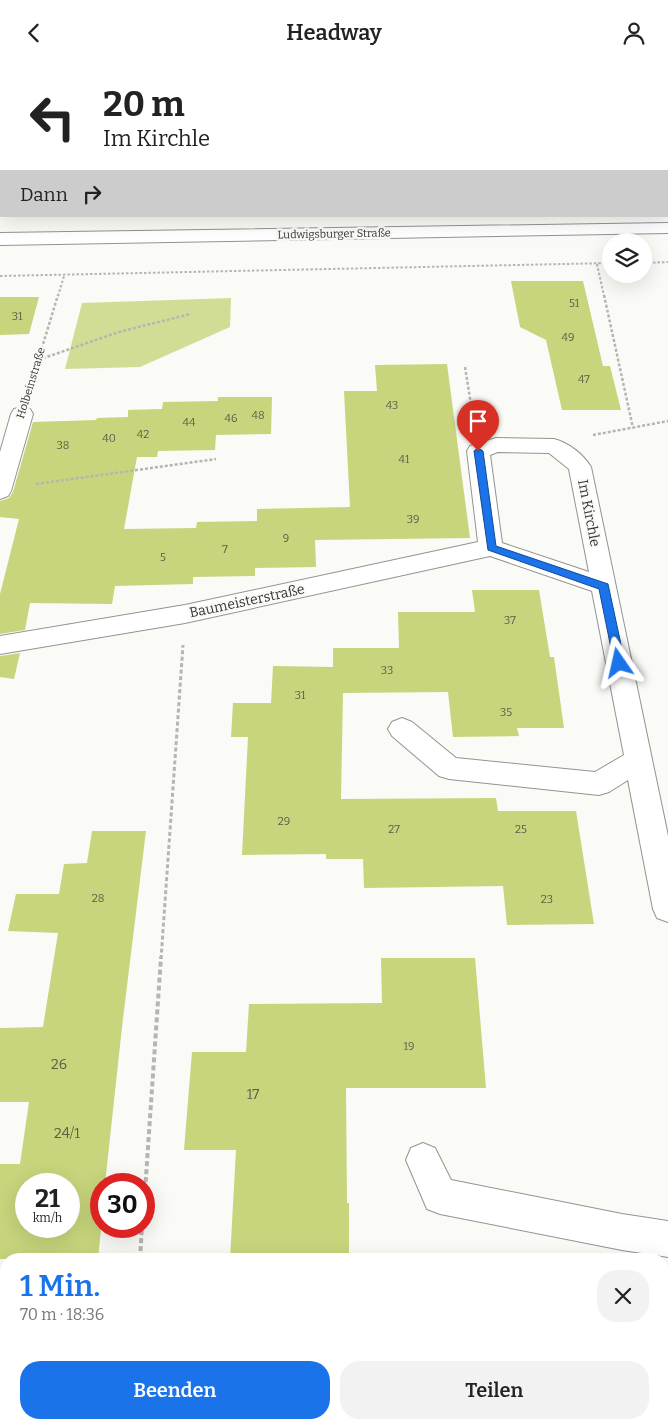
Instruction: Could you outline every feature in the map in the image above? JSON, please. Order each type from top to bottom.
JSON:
[{"type":"street","name":"Ludwigsburger Straße","points":[[0,239],[668,229]]},
{"type":"street","name":"Holbeinstraße","points":[[0,490],[22,414]]},
{"type":"street","points":[[568,455],[554,446],[496,445],[478,451],[491,548],[604,587]]},
{"type":"street","name":"Im Kirchle","points":[[568,455],[580,467],[668,909]]},
{"type":"street","name":"Baumeisterstraße","points":[[0,645],[185,615],[491,548]]},
{"type":"street","points":[[402,729],[449,768],[599,784],[638,760]]},
{"type":"street","points":[[423,1160],[440,1196],[622,1232],[668,1239]]},
{"type":"path","points":[[652,263],[668,262]]},
{"type":"path","points":[[597,264],[633,428]]},
{"type":"path","points":[[0,276],[602,264]]},
{"type":"path","name":"Holbeinstraße","points":[[22,414],[64,275]]},
{"type":"path","points":[[38,360],[119,332],[190,314]]},
{"type":"path","points":[[465,367],[478,451]]},
{"type":"path","points":[[568,455],[584,437],[668,421]]},
{"type":"path","points":[[0,490],[216,459]]},
{"type":"path","points":[[146,1173],[185,615]]},
{"type":"path","points":[[140,1253],[141,1238]]},
{"type":"green space","points":[[231,298],[230,327],[140,367],[65,369],[82,303]]},
{"type":"building","points":[[511,281],[583,281],[603,366],[610,366],[621,410],[562,410],[546,340],[520,327]]},
{"type":"building","points":[[0,297],[39,297],[29,334],[0,335]]},
{"type":"building","points":[[447,364],[470,538],[315,540],[316,567],[255,568],[255,576],[193,577],[193,584],[115,586],[112,604],[30,603],[25,630],[0,634],[0,594],[19,519],[0,517],[0,501],[9,498],[13,492],[33,422],[128,417],[128,410],[162,409],[163,402],[218,401],[218,397],[272,397],[271,434],[216,435],[215,450],[158,451],[157,457],[137,457],[124,529],[196,528],[197,522],[257,521],[257,509],[350,507],[344,391],[377,391],[375,365]]},
{"type":"building","points":[[472,590],[539,590],[550,657],[554,657],[564,728],[517,728],[519,736],[453,737],[448,692],[343,693],[341,799],[496,798],[498,811],[576,811],[594,924],[507,925],[503,886],[364,888],[363,859],[326,859],[326,854],[242,855],[248,737],[231,737],[233,703],[271,703],[273,666],[333,667],[333,648],[399,648],[398,612],[475,612]]},
{"type":"building","points":[[20,653],[14,679],[0,677],[0,656]]},
{"type":"building","points":[[92,831],[146,831],[106,1173],[90,1173],[90,1238],[100,1238],[99,1253],[0,1253],[0,1164],[20,1164],[29,1102],[0,1102],[0,1028],[43,1027],[58,933],[8,931],[16,894],[59,894],[64,864],[87,863]]},
{"type":"building","points":[[381,958],[475,958],[486,1088],[346,1088],[349,1253],[230,1253],[236,1150],[184,1150],[192,1052],[246,1052],[249,1004],[382,1003]]},
{"type":"route","points":[[478,451],[491,548],[604,587],[619,663]]}]
